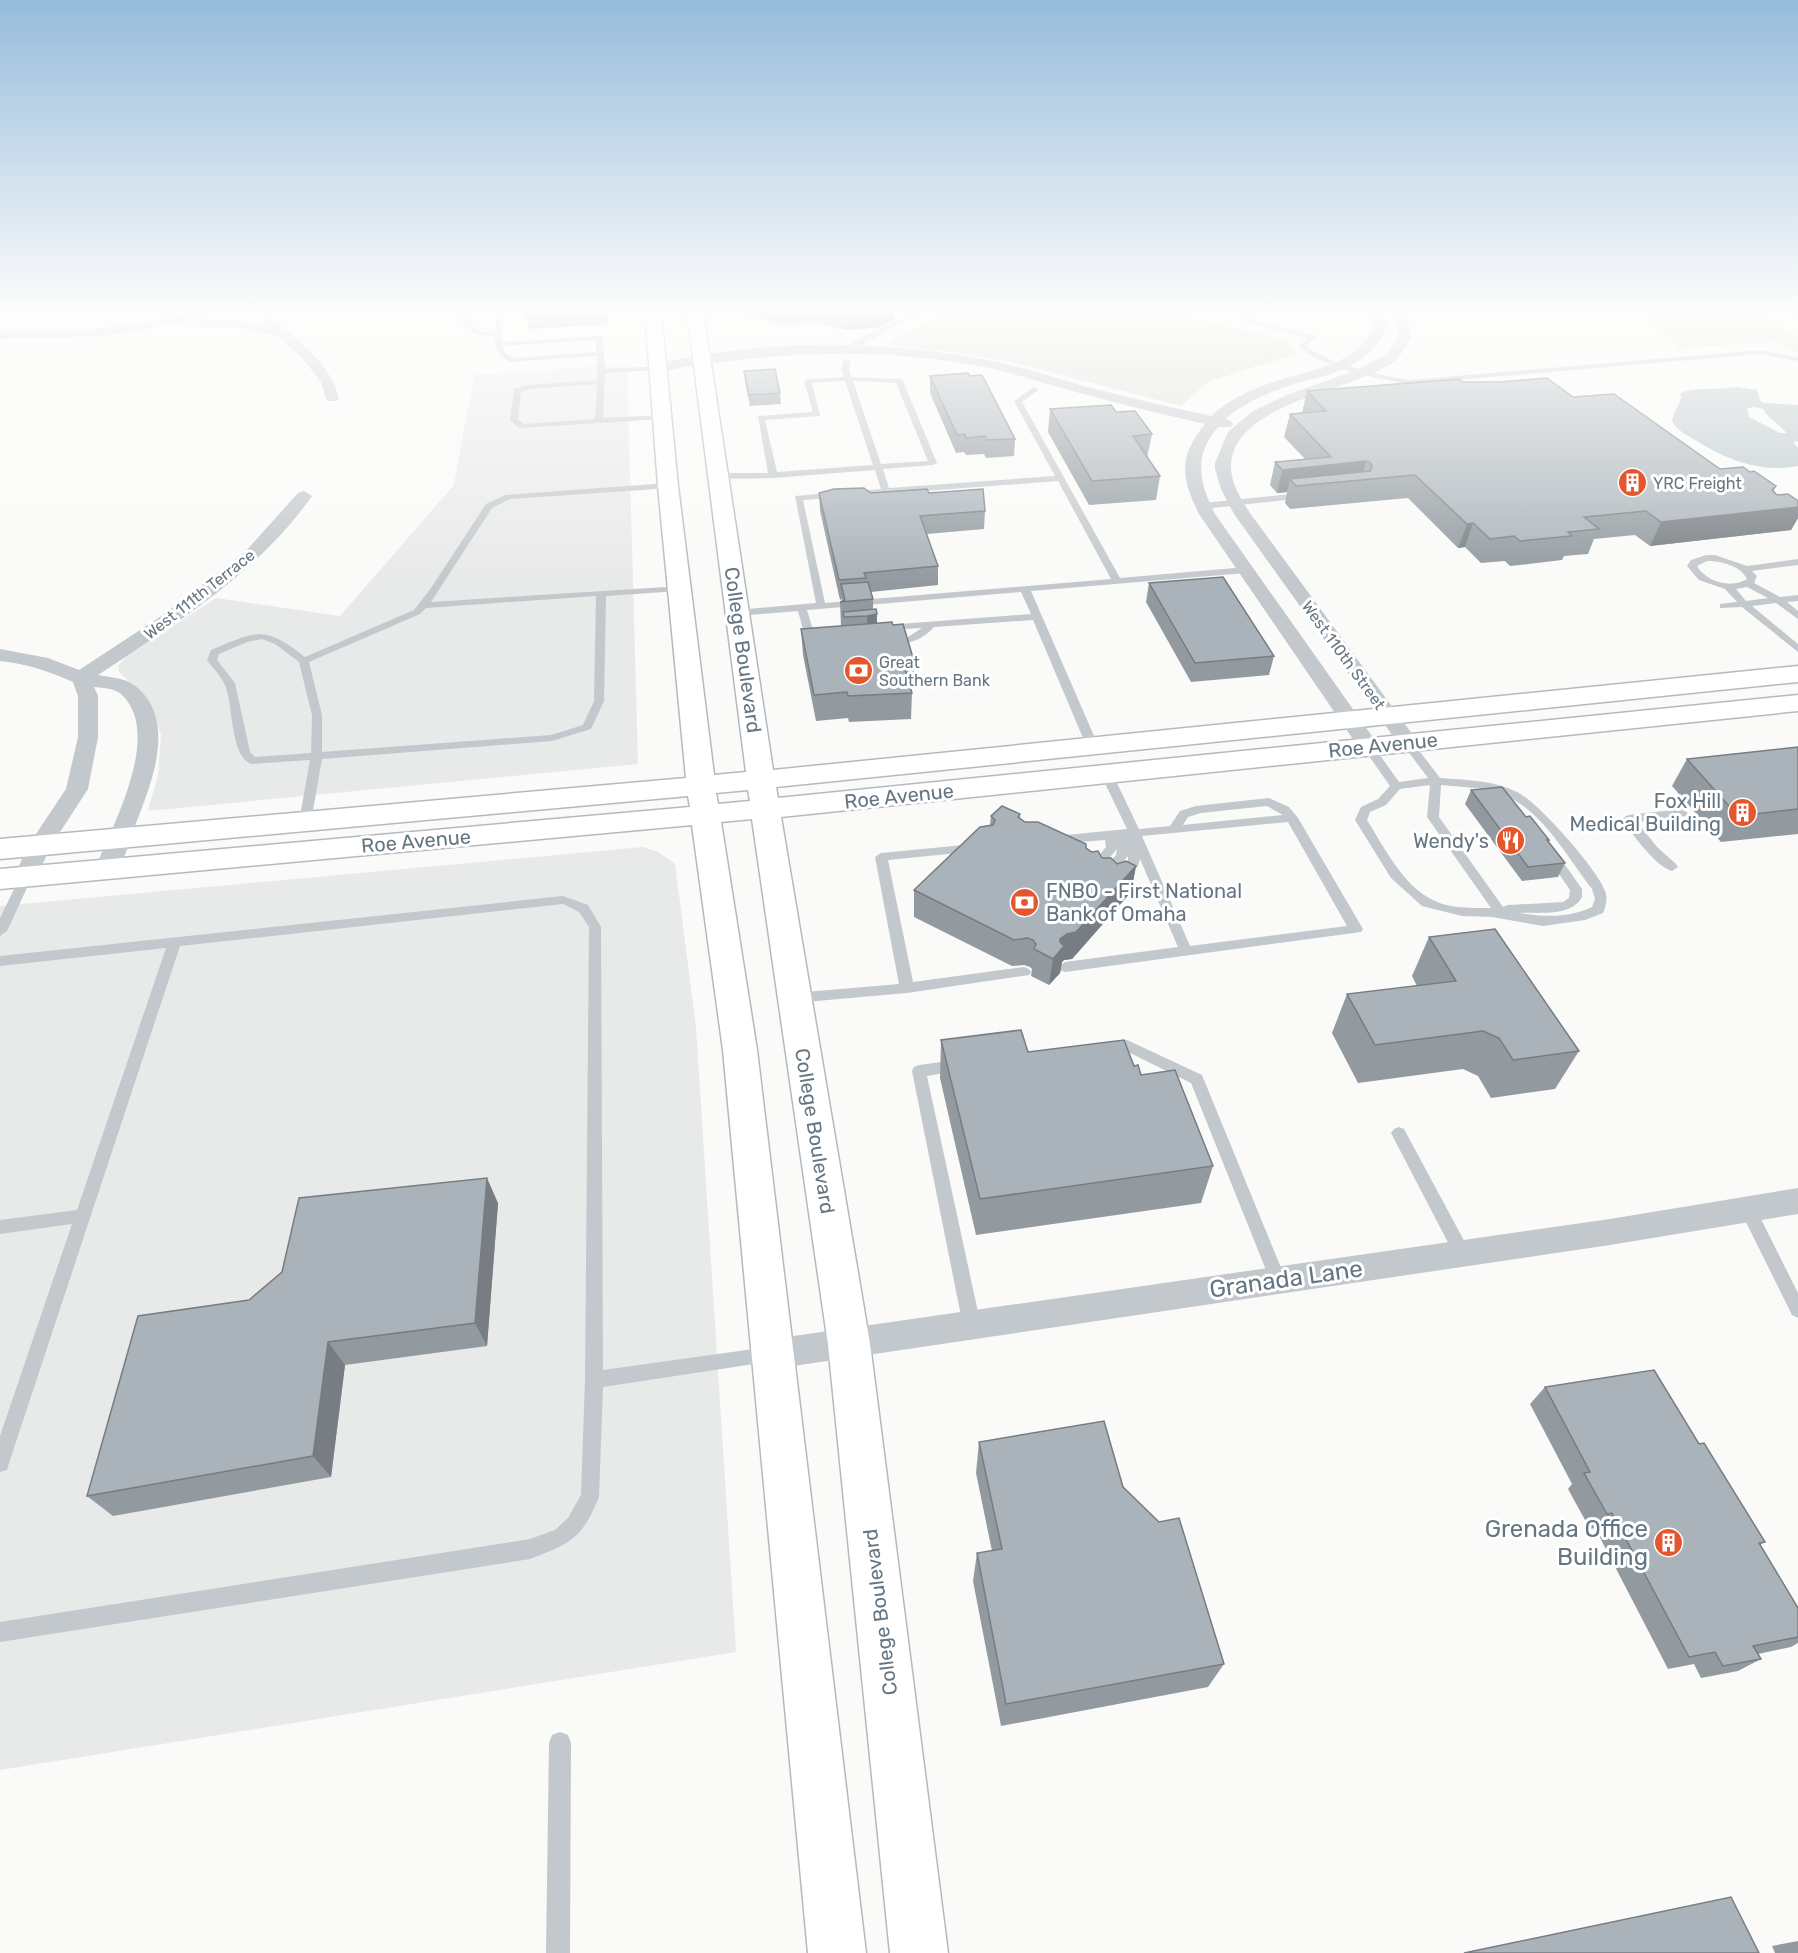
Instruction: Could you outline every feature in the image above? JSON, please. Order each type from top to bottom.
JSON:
[{"type":"main road","points":[[661,402],[700,786],[740,1050],[837,1953]]},
{"type":"main road","name":"College Boulevard","points":[[707,402],[794,998],[849,1344],[919,1953]]},
{"type":"main road","name":"Roe Avenue","points":[[13,878],[704,815],[764,795],[1092,745],[1798,675]]},
{"type":"main road","name":"Roe Avenue","points":[[0,849],[700,786],[764,795],[1028,783],[1798,703]]},
{"type":"main road","points":[[1107,775],[1115,760],[1123,754],[1144,751],[1162,738]]},
{"type":"main road","points":[[1028,783],[1033,771],[1046,765],[1077,763],[1087,757],[1092,745]]},
{"type":"street","points":[[1082,402],[1112,411],[1238,432],[1256,415],[1280,402]]},
{"type":"street","points":[[1127,402],[1209,426]]},
{"type":"street","name":"West 110th Street","points":[[1241,402],[1209,426],[1194,448],[1191,466],[1193,487],[1246,570],[1368,746]]},
{"type":"street","name":"West 110th Street","points":[[1238,432],[1227,446],[1222,463],[1226,483],[1236,504],[1407,742]]},
{"type":"street","name":"West 111th Terrace","points":[[81,678],[170,619],[251,556],[304,496]]},
{"type":"street","points":[[1246,570],[1281,567]]},
{"type":"street","points":[[0,655],[54,666],[81,678],[126,688],[144,709],[149,730],[148,752],[142,777],[107,869]]},
{"type":"street","points":[[13,878],[40,846],[77,789],[88,736],[88,696],[81,678]]},
{"type":"street","name":"Granada Lane","points":[[773,1354],[1462,1253],[1798,1201]]},
{"type":"lane","points":[[516,402],[514,420],[522,426],[662,417]]},
{"type":"lane","points":[[599,402],[599,421]]},
{"type":"lane","points":[[773,475],[761,418],[818,414],[814,402]]},
{"type":"lane","points":[[856,402],[886,491]]},
{"type":"lane","points":[[718,476],[773,475],[933,463],[908,402]]},
{"type":"lane","points":[[1019,402],[1116,582]]},
{"type":"lane","points":[[821,606],[798,498],[1060,478]]},
{"type":"lane","points":[[304,662],[417,612],[435,590],[489,506],[508,497],[668,486]]},
{"type":"lane","points":[[1203,506],[1309,495]]},
{"type":"lane","points":[[1749,584],[1752,576],[1746,568],[1735,563],[1715,558],[1694,562],[1692,566],[1698,575],[1714,583],[1728,586],[1749,584],[1778,600],[1798,616]]},
{"type":"lane","points":[[1746,568],[1798,562]]},
{"type":"lane","points":[[737,614],[1246,570]]},
{"type":"lane","points":[[1728,586],[1744,604],[1798,649]]},
{"type":"lane","points":[[423,605],[679,588]]},
{"type":"lane","points":[[1025,589],[1092,745]]},
{"type":"lane","points":[[305,822],[316,757],[317,715],[304,662],[276,638],[258,635],[215,652],[212,660],[230,683],[244,753],[252,761],[316,757],[552,738],[587,727],[599,701],[601,592]]},
{"type":"lane","points":[[1722,606],[1798,598]]},
{"type":"lane","points":[[802,608],[810,642],[822,641]]},
{"type":"lane","points":[[869,630],[1036,616]]},
{"type":"lane","points":[[879,640],[905,641],[924,633],[930,626]]},
{"type":"lane","points":[[1407,742],[1436,781],[1433,817],[1500,912]]},
{"type":"lane","points":[[1368,746],[1396,786]]},
{"type":"lane","points":[[1107,775],[1131,833],[1186,951]]},
{"type":"lane","points":[[1436,781],[1491,788],[1514,795],[1532,807],[1598,888],[1601,899],[1598,909],[1585,916],[1543,921],[1458,906],[1415,894],[1395,875],[1361,820],[1365,810],[1382,802],[1396,786],[1436,781]]},
{"type":"lane","points":[[1491,788],[1510,801],[1527,822]]},
{"type":"lane","points":[[1065,967],[1356,930],[1292,818],[1276,804],[1269,802],[1200,809],[1184,814],[1174,829]]},
{"type":"lane","points":[[1672,867],[1653,850],[1628,819],[1682,813]]},
{"type":"lane","points":[[1046,841],[1292,818]]},
{"type":"lane","points":[[1101,879],[1122,856],[1131,833]]},
{"type":"lane","points":[[1114,885],[1134,863],[1131,833]]},
{"type":"lane","points":[[1089,873],[1112,848],[1112,835]]},
{"type":"lane","points":[[907,988],[881,857],[985,847]]},
{"type":"lane","points":[[1500,912],[1566,906],[1574,901],[1577,895],[1576,889],[1547,848]]},
{"type":"lane","points":[[0,931],[13,878]]},
{"type":"lane","points":[[0,961],[563,900],[578,904],[589,912],[595,927],[594,1380],[590,1497],[576,1525],[561,1537],[530,1550],[0,1632]]},
{"type":"lane","points":[[0,1463],[175,942]]},
{"type":"lane","points":[[994,976],[1006,963]]},
{"type":"lane","points":[[794,998],[907,988],[1021,972]]},
{"type":"lane","points":[[1092,1049],[1127,1045],[1197,1079],[1278,1280]]},
{"type":"lane","points":[[972,1326],[919,1071],[976,1064]]},
{"type":"lane","points":[[1399,1133],[1462,1253]]},
{"type":"lane","points":[[1748,1210],[1798,1311]]},
{"type":"lane","points":[[0,1227],[83,1216]]},
{"type":"lane","points":[[594,1380],[773,1354]]},
{"type":"lane","points":[[558,1953],[560,1743]]},
{"type":"shaded area","points":[[469,402],[628,402],[638,764],[148,811],[158,775],[161,735],[149,702],[119,672],[118,666],[126,657],[216,598],[340,616],[454,485]]},
{"type":"shaded area","points":[[1166,402],[1185,402],[1181,406]]},
{"type":"shaded area","points":[[1679,402],[1762,402],[1798,405],[1798,441],[1793,442],[1798,448],[1798,466],[1770,468],[1732,459],[1686,435],[1677,428],[1672,419]],"holes":[[[1753,407],[1763,409],[1787,433],[1780,433],[1749,417],[1747,409]]]},
{"type":"shaded area","points":[[643,847],[658,852],[675,864],[696,1027],[736,1652],[0,1770],[0,906]]},
{"type":"building","points":[[942,402],[996,402],[1015,439],[987,440],[985,436],[966,438],[965,434],[957,435]]},
{"type":"building","points":[[1318,402],[1626,402],[1720,469],[1743,467],[1750,472],[1754,471],[1776,486],[1772,490],[1777,495],[1788,494],[1798,501],[1798,507],[1661,522],[1646,511],[1584,517],[1599,529],[1568,532],[1572,536],[1520,541],[1514,536],[1490,539],[1473,523],[1467,524],[1415,475],[1296,486],[1290,479],[1370,471],[1372,468],[1371,463],[1366,461],[1282,470],[1275,462],[1331,457],[1290,414],[1326,411]]},
{"type":"building","points":[[1111,405],[1116,412],[1135,411],[1152,434],[1133,436],[1160,476],[1092,481],[1050,409]]},
{"type":"building","points":[[864,488],[871,493],[927,489],[929,493],[983,489],[985,511],[920,516],[938,566],[864,573],[866,578],[839,580],[819,493],[834,489]]},
{"type":"building","points":[[1223,577],[1274,656],[1195,663],[1149,583]]},
{"type":"building","points":[[868,582],[873,599],[840,602],[845,600],[841,584]]},
{"type":"building","points":[[876,609],[877,614],[867,616],[844,617],[843,612]]},
{"type":"building","name":"Great Southern Bank","points":[[892,622],[893,625],[903,624],[914,661],[903,662],[912,693],[848,696],[847,692],[814,695],[801,629]]},
{"type":"building","points":[[1798,747],[1798,809],[1738,816],[1687,759]]},
{"type":"building","points":[[1502,787],[1526,817],[1530,816],[1565,863],[1528,867],[1471,790]]},
{"type":"building","name":"FNBO - First National Bank of Omaha","points":[[1002,806],[1020,814],[1018,817],[1025,822],[1038,822],[1086,844],[1086,848],[1092,852],[1098,851],[1102,858],[1111,858],[1117,864],[1126,861],[1136,866],[1076,932],[1060,939],[1064,946],[1053,959],[1034,949],[1036,944],[1033,940],[1027,938],[1014,940],[914,890],[980,827],[993,825],[995,820],[991,816]]},
{"type":"building","points":[[1495,929],[1579,1051],[1513,1060],[1499,1038],[1483,1031],[1375,1045],[1347,994],[1456,981],[1429,937]]},
{"type":"building","points":[[1021,1030],[1028,1052],[1124,1040],[1134,1066],[1138,1065],[1141,1075],[1175,1070],[1213,1166],[980,1199],[941,1040]]},
{"type":"building","points":[[487,1178],[475,1323],[328,1342],[313,1456],[87,1496],[138,1316],[249,1300],[282,1272],[299,1198]]},
{"type":"building","name":"Grenada Office Building","points":[[1654,1370],[1699,1444],[1704,1443],[1765,1542],[1759,1543],[1798,1608],[1798,1637],[1753,1646],[1761,1659],[1723,1666],[1715,1652],[1689,1657],[1612,1513],[1607,1514],[1584,1473],[1590,1472],[1545,1387]]},
{"type":"building","points":[[1104,1421],[1123,1487],[1159,1522],[1179,1518],[1224,1664],[1006,1704],[977,1553],[1002,1549],[979,1442]]},
{"type":"building","points":[[1731,1897],[1759,1953],[1464,1953]]},
{"type":"place","name":"YRC Freight","points":[[1632,483]]},
{"type":"place","name":"Great Southern Bank","points":[[858,671]]},
{"type":"place","name":"Fox Hill Medical Building","points":[[1742,812]]},
{"type":"place","name":"Wendy's","points":[[1510,841]]},
{"type":"place","name":"FNBO - First National Bank of Omaha","points":[[1025,902]]},
{"type":"place","name":"Grenada Office Building","points":[[1669,1543]]}]
